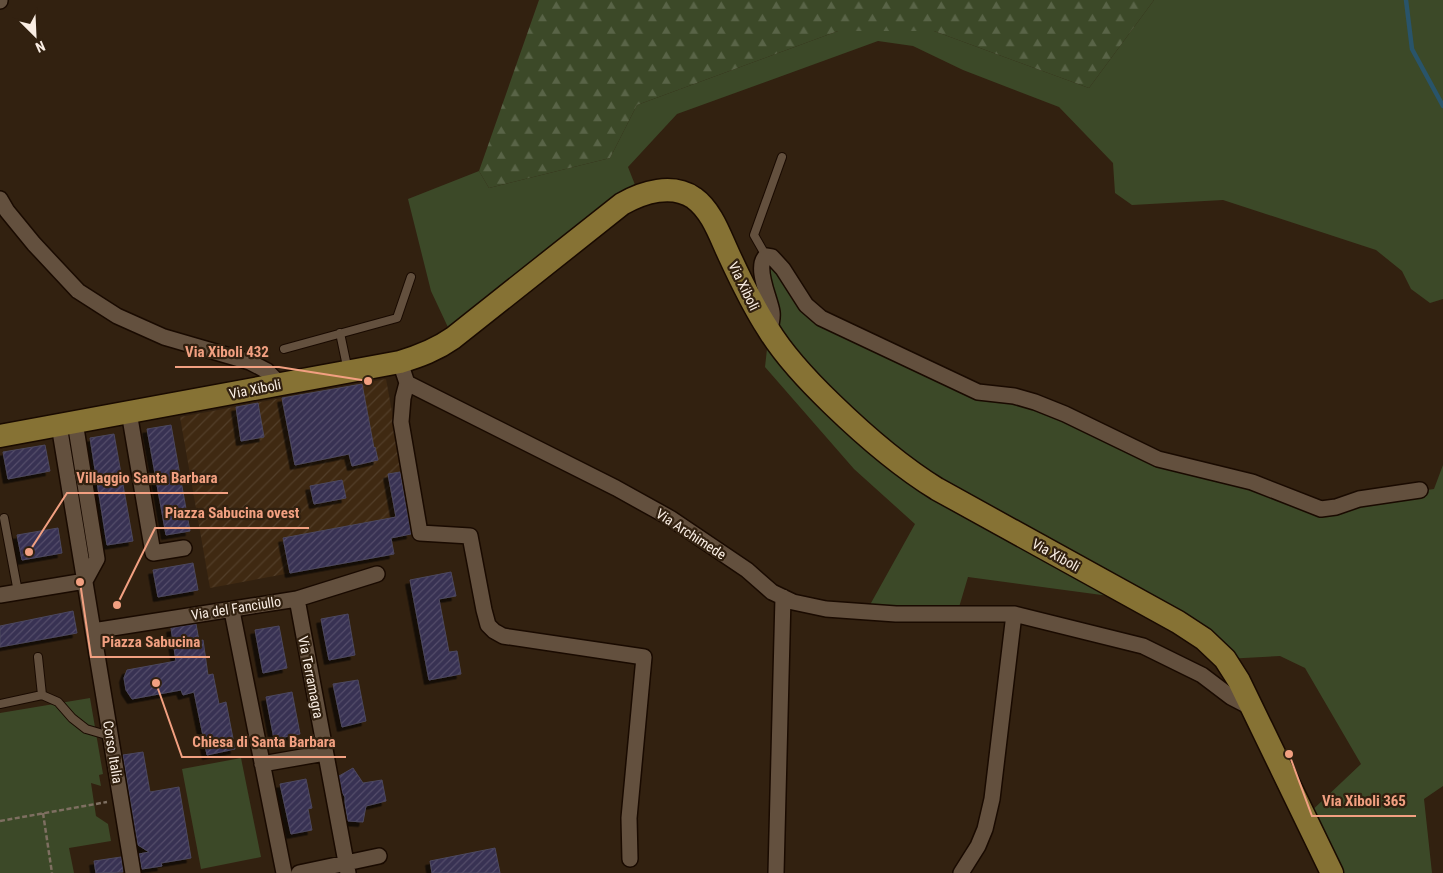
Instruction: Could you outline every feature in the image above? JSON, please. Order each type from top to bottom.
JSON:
[{"type":"main road","name":"Via Xiboli","points":[[0,436],[348,371],[403,372],[420,356],[454,338],[622,204],[639,195],[667,190],[692,197],[708,213],[752,304],[768,331],[787,357],[809,382],[880,449],[912,474],[937,490],[1178,622],[1204,639],[1225,659],[1240,682],[1332,873]]},
{"type":"street","points":[[0,199],[7,211],[34,244],[78,291],[117,316],[164,337],[250,362],[266,371],[280,384]]},
{"type":"street","points":[[768,331],[772,323],[772,312],[760,267],[762,260],[766,256],[772,257],[778,263],[806,305],[821,318],[978,392],[1014,396],[1035,402],[1065,414],[1158,459],[1252,482],[1321,509],[1359,499],[1420,490]]},
{"type":"street","points":[[403,372],[401,422],[420,533],[470,536],[488,625],[494,632],[503,636],[644,657],[629,818],[630,860]]},
{"type":"street","name":"Via Archimede","points":[[403,372],[662,514],[746,570],[772,592],[793,602],[826,609],[896,614],[1014,614],[1143,646],[1202,675],[1231,696],[1252,708]]},
{"type":"street","points":[[129,412],[154,553],[184,548]]},
{"type":"street","name":"Corso Italia","points":[[67,424],[87,549],[86,581],[93,631],[133,873]]},
{"type":"street","name":"Via del Fanciullo","points":[[93,631],[296,599],[377,574]]},
{"type":"street","points":[[8,594],[86,581]]},
{"type":"street","points":[[776,873],[783,597]]},
{"type":"street","name":"Via Terramagra","points":[[296,599],[347,868]]},
{"type":"street","points":[[232,610],[284,873]]},
{"type":"street","points":[[961,873],[978,846],[985,829],[992,799],[1014,614]]},
{"type":"street","points":[[262,764],[325,754]]},
{"type":"street","points":[[302,873],[347,868],[379,856]]},
{"type":"lane","points":[[766,256],[754,235],[782,157]]},
{"type":"lane","points":[[284,349],[397,318],[411,277]]},
{"type":"lane","points":[[340,334],[348,371]]},
{"type":"lane","points":[[4,518],[8,594]]},
{"type":"lane","points":[[38,657],[42,695]]},
{"type":"lane","points":[[0,704],[42,695],[58,702],[72,718],[86,729],[110,736]]},
{"type":"path","points":[[0,821],[121,799]]},
{"type":"path","points":[[42,813],[52,873]]},
{"type":"shaded area","points":[[386,379],[414,533],[391,538],[394,554],[210,588],[180,417]]},
{"type":"green space","points":[[539,0],[1154,0],[1089,88],[934,31],[838,31],[637,105],[610,158],[489,188],[479,171]]},
{"type":"green space","points":[[1154,0],[1443,0],[1443,299],[1430,303],[1411,289],[1402,271],[1376,250],[1223,200],[1132,205],[1115,193],[1113,163],[1059,107],[963,70],[913,46],[878,41],[677,114],[628,167],[639,195],[453,338],[431,291],[408,199],[479,171],[489,188],[610,158],[637,105],[838,31],[934,31],[1089,88]]},
{"type":"green space","points":[[766,256],[806,305],[978,392],[1014,396],[1158,459],[1312,506],[1434,489],[1443,465],[1443,786],[1424,799],[1432,873],[1332,873],[1305,817],[1361,764],[1305,668],[1280,656],[1225,659],[1139,600],[968,577],[957,614],[866,612],[915,524],[854,469],[765,367],[769,331]]},
{"type":"green space","points":[[90,698],[103,774],[99,775],[101,786],[91,783],[96,816],[108,824],[111,841],[69,848],[74,873],[0,873],[0,713]]},
{"type":"green space","points":[[241,758],[261,857],[201,869],[182,769]]},
{"type":"building","points":[[362,384],[378,460],[352,466],[349,454],[295,465],[282,398]]},
{"type":"building","points":[[258,403],[264,437],[241,441],[236,407]]},
{"type":"building","points":[[171,425],[190,531],[166,535],[147,429]]},
{"type":"building","points":[[114,434],[133,541],[107,545],[90,438]]},
{"type":"building","points":[[45,445],[50,471],[8,479],[3,452]]},
{"type":"building","points":[[400,472],[411,534],[391,538],[394,554],[290,573],[283,538],[396,517],[388,474]]},
{"type":"building","points":[[342,480],[346,498],[314,504],[310,486]]},
{"type":"building","points":[[58,528],[62,553],[22,560],[17,535]]},
{"type":"building","points":[[193,563],[198,590],[158,597],[153,570]]},
{"type":"building","points":[[451,572],[456,596],[439,599],[449,652],[457,651],[461,674],[429,680],[410,580]]},
{"type":"building","points":[[73,611],[77,633],[0,647],[0,626]]},
{"type":"building","points":[[348,614],[355,655],[329,660],[321,619]]},
{"type":"building","points":[[196,624],[199,641],[203,640],[208,675],[213,674],[219,704],[226,702],[235,749],[207,755],[194,692],[183,695],[181,690],[132,699],[126,690],[124,678],[127,670],[176,661],[171,628]]},
{"type":"building","points":[[279,626],[287,668],[263,673],[255,630]]},
{"type":"building","points":[[358,680],[366,721],[342,727],[333,684]]},
{"type":"building","points":[[292,692],[300,734],[274,739],[266,697]]},
{"type":"building","points":[[143,752],[150,792],[179,787],[191,858],[161,863],[162,866],[142,869],[139,854],[149,852],[138,845],[123,755]]},
{"type":"building","points":[[353,768],[363,783],[382,780],[386,801],[366,806],[363,822],[348,821],[345,797],[342,792],[339,776]]},
{"type":"building","points":[[306,779],[312,808],[308,809],[312,830],[291,834],[280,784]]},
{"type":"building","points":[[495,848],[500,873],[432,873],[430,861]]},
{"type":"building","points":[[121,857],[123,872],[96,873],[94,861]]},
{"type":"waterway","points":[[1406,0],[1412,49],[1443,106]]},
{"type":"place","name":"Via Xiboli 432","points":[[368,381]]},
{"type":"place","name":"Villaggio Santa Barbara","points":[[29,552]]},
{"type":"place","name":"Piazza Sabucina","points":[[80,582]]},
{"type":"place","name":"Piazza Sabucina ovest","points":[[117,605]]},
{"type":"place","name":"Chiesa di Santa Barbara","points":[[156,683]]},
{"type":"place","name":"Via Xiboli 365","points":[[1289,754]]}]
